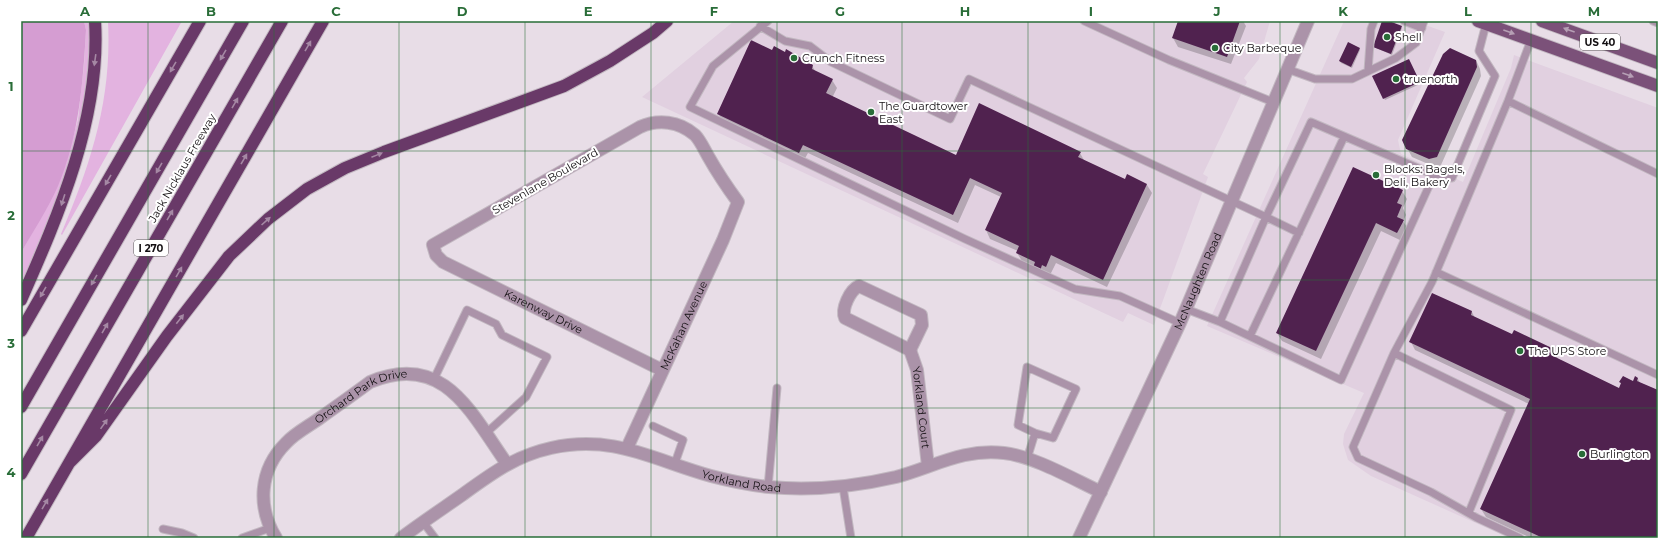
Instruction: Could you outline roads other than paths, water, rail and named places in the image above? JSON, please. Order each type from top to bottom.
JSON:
[{"type":"highway","points":[[21,300],[55,223],[84,134],[96,48],[95,21]]},
{"type":"highway","points":[[21,331],[200,21]]},
{"type":"highway","name":"Jack Nicklaus Freeway","points":[[21,407],[243,21]]},
{"type":"highway","name":"Jack Nicklaus Freeway","points":[[21,474],[282,21]]},
{"type":"highway","points":[[26,538],[323,21]]},
{"type":"highway","points":[[69,463],[96,436],[167,336],[229,256],[268,219],[307,189],[345,168],[384,152],[564,86],[610,61],[653,33],[667,21]]},
{"type":"main road","name":"US 40","points":[[1542,21],[1658,63]]},
{"type":"main road","name":"US 40","points":[[1482,23],[1658,86]]},
{"type":"street","name":"McNaughten Road","points":[[1079,538],[1180,323],[1308,21]]},
{"type":"street","name":"McKahan Avenue","points":[[627,448],[723,240],[738,202],[728,189],[695,135],[675,124],[659,121]]},
{"type":"street","name":"Stevenlane Boulevard","points":[[433,245],[640,127],[659,121]]},
{"type":"street","name":"Karenway Drive","points":[[433,245],[436,254],[443,262],[662,370]]},
{"type":"street","points":[[859,286],[865,287],[921,315],[922,325],[910,350],[844,318],[844,309],[856,288],[859,286]]},
{"type":"street","name":"Yorkland Court","points":[[910,350],[917,370],[928,466]]},
{"type":"street","name":"Orchard Park Drive","points":[[273,533],[263,507],[263,488],[267,471],[274,458],[287,442],[370,382],[392,374],[402,373],[434,379],[448,387],[461,399],[507,464]]},
{"type":"street","name":"Yorkland Road","points":[[401,538],[507,464],[530,454],[552,448],[590,444],[627,448],[709,475],[768,487],[808,490],[843,487],[894,477],[971,452],[1004,453],[1027,459],[1101,492]]},
{"type":"lane","points":[[768,21],[713,66],[690,107],[965,239],[1075,289],[1120,296],[1180,323]]},
{"type":"lane","points":[[1084,21],[1169,60],[1273,102]]},
{"type":"lane","points":[[1368,71],[1370,29],[1374,21]]},
{"type":"lane","points":[[1287,69],[1315,79],[1352,79],[1396,58],[1416,43],[1423,24],[1404,21]]},
{"type":"lane","points":[[1652,21],[1658,23]]},
{"type":"lane","points":[[1220,322],[1310,122],[1434,175],[1452,178],[1495,76],[1479,51],[1482,23]]},
{"type":"lane","points":[[760,26],[784,41],[810,46],[831,62],[950,118],[969,79],[1233,200],[1299,233]]},
{"type":"lane","points":[[1520,538],[1477,518],[1470,512],[1431,492],[1358,458],[1352,447],[1394,353],[1436,272],[1508,101],[1531,40]]},
{"type":"lane","points":[[1508,101],[1658,174]]},
{"type":"lane","points":[[1250,336],[1344,137]]},
{"type":"lane","points":[[1186,309],[1220,322],[1341,380],[1434,175]]},
{"type":"lane","points":[[1436,272],[1657,372]]},
{"type":"lane","points":[[434,379],[467,310],[496,324],[502,335],[547,357],[526,397],[485,434]]},
{"type":"lane","points":[[1394,353],[1511,410],[1470,512]]},
{"type":"lane","points":[[1027,367],[1076,389],[1053,438],[1035,433],[1018,425],[1027,367]]},
{"type":"lane","points":[[768,487],[777,388]]},
{"type":"lane","points":[[653,426],[683,440],[675,463]]},
{"type":"lane","points":[[1027,459],[1035,433]]},
{"type":"lane","points":[[843,487],[851,538]]},
{"type":"lane","points":[[423,522],[435,538]]},
{"type":"lane","points":[[163,529],[182,533],[194,538]]},
{"type":"lane","points":[[242,538],[273,533]]},
{"type":"place","name":"Shell","points":[[1387,37]]},
{"type":"place","name":"City Barbeque","points":[[1215,48]]},
{"type":"place","name":"Crunch Fitness","points":[[794,58]]},
{"type":"place","name":"truenorth","points":[[1396,79]]},
{"type":"place","name":"The Guardtower East","points":[[871,112]]},
{"type":"place","name":"Blocks: Bagels, Deli, Bakery","points":[[1376,175]]},
{"type":"place","name":"The UPS Store","points":[[1520,351]]},
{"type":"place","name":"Burlington","points":[[1582,454]]}]
